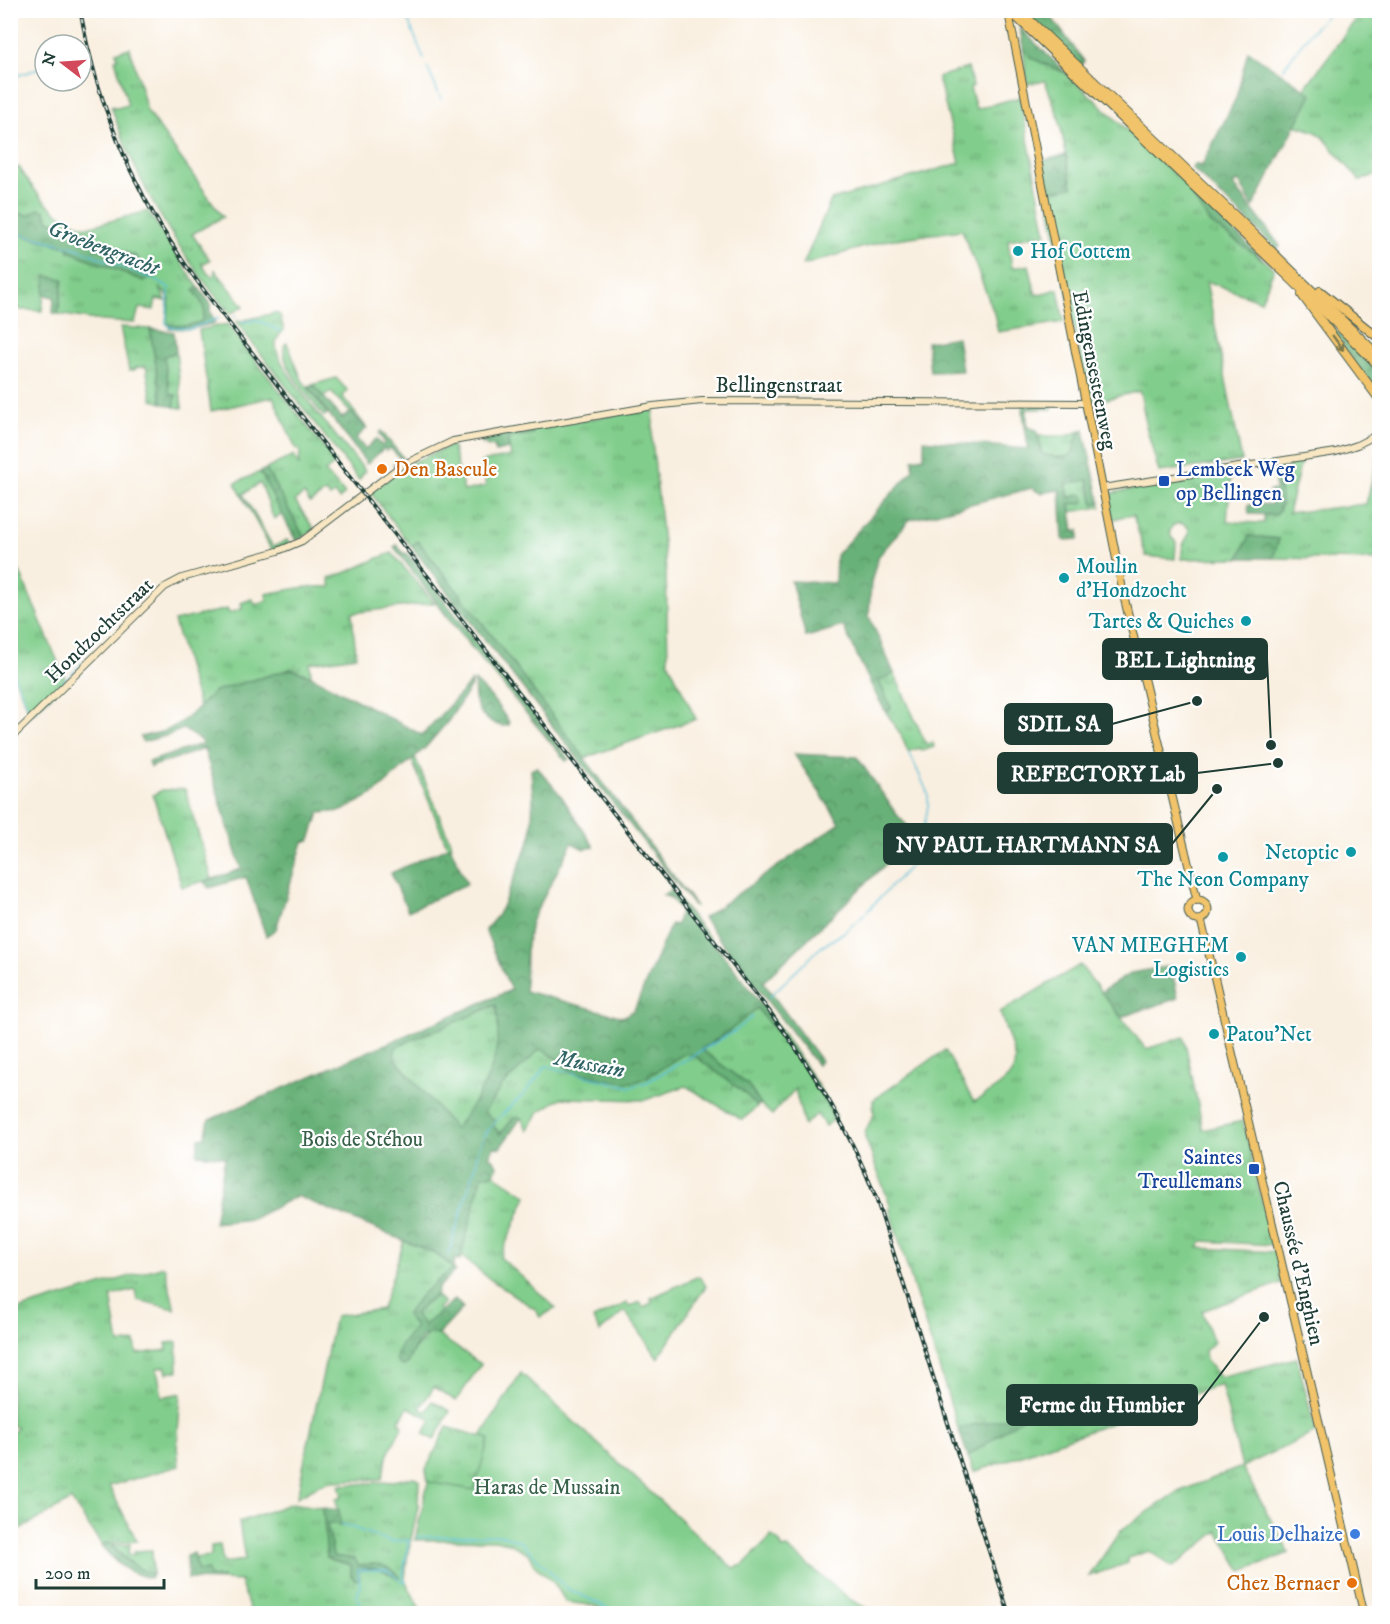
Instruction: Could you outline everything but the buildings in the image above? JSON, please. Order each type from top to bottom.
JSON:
[{"type":"highway","points":[[1009,10],[1380,367]]},
{"type":"highway","points":[[1018,10],[1307,284],[1380,357]]},
{"type":"highway","points":[[1291,279],[1380,400]]},
{"type":"highway","points":[[1307,284],[1320,291],[1380,339]]},
{"type":"main road","name":"Edingensesteenweg","points":[[1009,10],[1116,560]]},
{"type":"main road","name":"Chaussée d'Enghien","points":[[1116,560],[1197,900]]},
{"type":"main road","name":"Chaussée d'Enghien","points":[[1197,900],[1204,902],[1208,907],[1207,915],[1201,920],[1191,918],[1187,912],[1190,903],[1197,900]]},
{"type":"main road","name":"Chaussée d'Enghien","points":[[1201,920],[1364,1614]]},
{"type":"street","name":"Bellingenstraat","points":[[475,436],[653,406],[702,401],[1085,403]]},
{"type":"street","points":[[1102,488],[1336,452],[1358,445],[1380,433]]},
{"type":"street","name":"Hondzochtstraat","points":[[10,739],[172,582],[278,552],[295,545],[309,537],[378,482],[410,460],[448,443],[475,436]]},
{"type":"green space","points":[[1046,10],[1084,61],[1081,66],[1024,11]]},
{"type":"green space","points":[[1362,11],[1379,11],[1379,173],[1360,181],[1324,138],[1316,132],[1295,125],[1311,94],[1304,89]]},
{"type":"green space","points":[[1020,28],[1066,73],[1031,58],[1023,47]]},
{"type":"green space","points":[[1023,47],[1031,58],[1066,73],[1183,182],[1210,223],[1274,269],[1261,301],[1206,281],[1242,461],[1159,472],[1147,430],[1140,391],[1089,403],[1047,192],[1072,186],[1059,118],[1045,81],[1027,84]]},
{"type":"green space","points":[[130,48],[147,111],[223,217],[192,234],[210,260],[202,264],[208,274],[214,277],[215,270],[244,306],[230,314],[193,266],[160,216],[121,135],[111,106],[117,108],[128,105],[115,59],[118,58],[116,52]]},
{"type":"green space","points":[[1248,51],[1312,94],[1253,207],[1239,181],[1233,184],[1280,246],[1277,249],[1192,168],[1196,164],[1201,167],[1236,98]]},
{"type":"green space","points":[[968,68],[973,86],[970,88],[976,109],[1020,97],[1046,234],[1008,240],[1012,268],[1029,265],[1036,295],[1058,289],[1064,322],[998,332],[994,313],[962,230],[888,240],[803,265],[831,200],[960,163],[938,77]]},
{"type":"green space","points":[[1066,155],[1072,187],[1047,192],[1040,161]]},
{"type":"green space","points":[[19,167],[47,204],[65,218],[87,227],[148,211],[198,287],[194,291],[204,309],[201,322],[174,326],[166,322],[170,299],[159,287],[166,301],[156,299],[154,310],[139,308],[135,323],[101,321],[58,314],[63,279],[46,277],[42,311],[11,309],[11,263],[15,233],[70,248],[69,251],[144,281],[150,276],[133,255],[114,249],[86,232],[48,220],[45,211],[39,209],[29,215],[11,212],[11,171]]},
{"type":"green space","points":[[1183,182],[1265,261],[1210,223]]},
{"type":"green space","points":[[39,209],[45,211],[48,220],[86,232],[114,249],[136,256],[152,277],[144,281],[69,251],[68,247],[11,231],[11,212],[29,215]]},
{"type":"green space","points":[[46,276],[63,279],[58,314],[53,313],[54,297],[44,295]]},
{"type":"green space","points":[[198,287],[211,304],[210,311],[215,323],[190,329],[169,328],[169,325],[187,326],[201,322],[204,309],[194,290]]},
{"type":"green space","points":[[275,313],[280,315],[284,330],[276,341],[279,357],[313,408],[365,471],[359,480],[236,322]]},
{"type":"green space","points":[[227,324],[336,463],[325,472],[345,494],[339,499],[334,494],[330,497],[326,492],[310,503],[304,494],[295,501],[314,529],[304,537],[266,469],[294,455],[299,466],[300,450],[296,449],[273,397],[211,411],[199,330]]},
{"type":"green space","points":[[1332,326],[1379,373],[1379,396],[1330,328]]},
{"type":"green space","points":[[120,327],[150,329],[162,403],[152,400],[146,366],[129,370]]},
{"type":"green space","points":[[150,329],[174,332],[176,352],[164,356],[170,394],[176,395],[174,407],[162,403]]},
{"type":"green space","points":[[957,337],[962,371],[930,372],[927,342]]},
{"type":"green space","points":[[287,343],[302,380],[327,414],[324,416],[304,392],[291,371],[284,352]]},
{"type":"green space","points":[[176,352],[182,408],[174,407],[176,395],[170,395],[164,356]]},
{"type":"green space","points":[[336,378],[348,391],[342,396],[366,429],[331,392],[323,397],[314,386],[309,388],[308,386]]},
{"type":"green space","points":[[314,386],[342,418],[350,413],[353,414],[366,429],[356,438],[365,449],[376,439],[382,446],[385,443],[379,434],[381,431],[403,458],[394,465],[400,458],[390,448],[386,451],[384,448],[367,464],[309,388]]},
{"type":"green space","points":[[1022,405],[1053,405],[1052,409],[1027,409],[1027,427],[1037,430],[1042,454],[1066,457],[1072,453],[1079,433],[1084,431],[1100,502],[1094,504],[1088,480],[1066,484],[1069,498],[1081,494],[1085,498],[1085,501],[1080,504],[1070,503],[1074,531],[1079,530],[1079,539],[1063,540],[1060,490],[1040,493],[1032,488],[909,520],[878,557],[871,582],[869,616],[894,673],[879,681],[891,708],[886,712],[843,626],[806,637],[791,581],[835,583],[836,555],[913,470],[913,459],[924,457],[924,440],[1028,449]]},
{"type":"green space","points":[[654,409],[652,439],[666,571],[668,661],[696,719],[584,758],[418,541],[411,546],[370,492],[409,464],[452,445],[464,491],[486,486],[481,462],[511,456],[507,438],[532,434],[532,428]]},
{"type":"green space","points":[[532,428],[533,434],[508,438],[509,449],[495,452],[494,446],[487,447],[486,443],[482,444],[481,437]]},
{"type":"green space","points":[[1084,429],[1079,433],[1072,453],[1066,457],[1041,454],[1039,436],[1067,436]]},
{"type":"green space","points":[[1379,453],[1379,560],[1273,558],[1279,539],[1249,536],[1239,558],[1181,559],[1183,545],[1189,532],[1188,527],[1181,523],[1173,525],[1170,531],[1171,537],[1176,542],[1175,559],[1146,556],[1133,515],[1113,519],[1109,499],[1113,493],[1231,474],[1227,522],[1264,523],[1264,515],[1276,515],[1281,505],[1278,471],[1275,467],[1301,462],[1288,513],[1366,504]]},
{"type":"green space","points":[[1275,467],[1278,470],[1281,499],[1279,510],[1276,515],[1249,514],[1248,505],[1272,504],[1269,491],[1276,490],[1274,474],[1261,475],[1260,469]]},
{"type":"green space","points":[[266,469],[304,537],[296,541],[260,472]]},
{"type":"green space","points":[[260,472],[283,514],[274,519],[260,483],[243,494],[273,547],[287,540],[290,544],[272,551],[235,483]]},
{"type":"green space","points":[[1088,479],[1094,504],[1100,502],[1101,507],[1071,512],[1070,503],[1083,502],[1079,495],[1069,498],[1066,484]]},
{"type":"green space","points":[[1249,536],[1279,539],[1273,558],[1239,558]]},
{"type":"green space","points":[[418,541],[487,629],[696,906],[411,546]]},
{"type":"green space","points":[[397,545],[404,554],[407,553],[569,759],[566,761],[462,636],[394,547]]},
{"type":"green space","points":[[10,549],[66,681],[31,715],[11,670]]},
{"type":"green space","points":[[392,553],[434,603],[352,613],[356,656],[310,663],[311,676],[291,669],[215,691],[199,707],[174,621],[227,609],[229,613],[242,609],[241,603],[252,599],[256,605],[267,600],[266,594],[298,588],[331,587],[329,578]]},
{"type":"green space","points":[[291,669],[311,676],[422,735],[471,682],[471,686],[449,720],[425,748],[375,793],[342,811],[319,813],[310,840],[303,842],[276,929],[266,936],[246,877],[209,888],[204,882],[241,869],[204,749],[150,767],[148,762],[202,744],[201,741],[183,729],[143,742],[140,737],[165,731],[177,725],[215,691]]},
{"type":"green space","points":[[894,673],[926,744],[933,743],[934,747],[908,752],[901,735],[886,712],[891,708],[878,681]]},
{"type":"green space","points":[[475,681],[491,697],[509,725],[495,724],[481,713],[474,693]]},
{"type":"green space","points":[[794,754],[857,757],[898,816],[916,835],[763,982],[821,1061],[817,1065],[703,918],[840,823]]},
{"type":"green space","points":[[415,757],[452,846],[448,848],[412,760]]},
{"type":"green space","name":"Bois de Stéhou","points":[[537,767],[562,797],[594,847],[584,849],[572,843],[531,922],[526,951],[525,991],[623,1017],[634,1010],[671,924],[676,925],[681,911],[671,898],[663,895],[670,890],[737,972],[800,1057],[837,1117],[835,1119],[807,1071],[757,1008],[727,1033],[701,1049],[748,1085],[760,1104],[757,1107],[746,1094],[695,1056],[686,1053],[647,1077],[629,1082],[574,1072],[540,1049],[501,1087],[484,1112],[496,1121],[493,1126],[500,1134],[513,1119],[521,1118],[500,1148],[494,1147],[489,1157],[497,1166],[494,1174],[482,1176],[460,1260],[455,1259],[453,1268],[436,1254],[297,1196],[252,1219],[214,1223],[225,1157],[197,1154],[199,1138],[205,1137],[209,1120],[511,990],[485,930],[502,907],[531,837],[533,797],[531,770]],"holes":[[[496,1005],[498,1040],[490,1072],[475,1101],[455,1129],[397,1061],[394,1053],[397,1046]]]},
{"type":"green space","points":[[185,789],[212,879],[182,887],[153,795],[162,790]]},
{"type":"green space","points":[[450,846],[467,884],[408,911],[391,873]]},
{"type":"green space","points":[[1080,965],[1146,1049],[1184,1037],[1203,1130],[1243,1121],[1272,1245],[1203,1241],[1198,1248],[1275,1252],[1281,1283],[1202,1311],[1214,1342],[1205,1351],[1206,1360],[1219,1377],[1297,1358],[1316,1432],[1242,1467],[1221,1384],[974,1472],[968,1456],[1026,1415],[958,1428],[890,1212],[890,1205],[865,1137],[865,1132],[874,1114],[873,1100],[945,1050],[974,1102],[992,1091],[1004,1082],[1014,1066],[1014,1056],[1000,1012]]},
{"type":"green space","points":[[1171,966],[1178,998],[1121,1017],[1101,992],[1131,973]]},
{"type":"green space","points":[[496,1005],[499,1026],[498,1051],[484,1086],[455,1129],[397,1061],[393,1053],[397,1046]]},
{"type":"green space","points":[[757,1008],[807,1071],[835,1119],[825,1126],[817,1114],[804,1125],[795,1089],[772,1115],[760,1104],[748,1085],[701,1049],[727,1033]]},
{"type":"green space","points":[[540,1049],[551,1053],[572,1071],[649,1076],[669,1061],[686,1053],[695,1056],[746,1094],[757,1107],[742,1120],[686,1086],[645,1100],[561,1098],[539,1112],[528,1130],[521,1118],[517,1117],[500,1134],[483,1113],[501,1087]]},
{"type":"green space","points":[[494,1174],[527,1196],[500,1257],[556,1308],[540,1317],[535,1309],[491,1280],[461,1256],[482,1175]]},
{"type":"green space","points":[[404,1241],[437,1255],[453,1268],[422,1294],[406,1315],[416,1327],[400,1346],[407,1364],[413,1351],[428,1334],[438,1335],[481,1364],[456,1401],[434,1387],[420,1408],[426,1412],[432,1401],[450,1411],[434,1440],[424,1434],[431,1419],[408,1407],[399,1422],[403,1425],[388,1454],[382,1479],[331,1481],[297,1497],[335,1316],[382,1309]]},
{"type":"green space","points":[[164,1266],[175,1309],[137,1300],[135,1290],[111,1296],[119,1344],[135,1342],[137,1354],[167,1350],[166,1343],[177,1342],[178,1371],[167,1373],[165,1366],[157,1368],[162,1397],[181,1393],[177,1446],[179,1466],[109,1486],[137,1541],[101,1544],[71,1500],[21,1529],[11,1514],[11,1434],[17,1428],[11,1425],[11,1312]]},
{"type":"green space","points":[[453,1268],[455,1271],[438,1288],[436,1295],[414,1314],[424,1325],[455,1299],[463,1308],[438,1335],[424,1336],[406,1365],[402,1366],[396,1358],[400,1346],[415,1327],[406,1315],[422,1294]]},
{"type":"green space","points":[[699,1276],[706,1286],[658,1358],[625,1311],[600,1332],[593,1319],[627,1303],[629,1307],[640,1302],[643,1307],[652,1303],[651,1298]]},
{"type":"green space","points":[[436,1295],[444,1303],[438,1308],[441,1312],[424,1325],[414,1314]]},
{"type":"green space","name":"Haras de Mussain","points":[[521,1373],[733,1568],[743,1565],[771,1535],[781,1544],[782,1549],[787,1548],[851,1600],[875,1613],[607,1613],[596,1606],[566,1602],[554,1583],[534,1565],[528,1553],[509,1543],[495,1540],[415,1540],[428,1482],[474,1490],[489,1439],[481,1436]]},
{"type":"green space","points":[[1028,1414],[968,1456],[958,1428]]},
{"type":"green space","points":[[447,1427],[489,1439],[474,1490],[428,1482],[426,1469]]},
{"type":"green space","points":[[1242,1467],[1289,1553],[1242,1571],[1218,1531],[1173,1567],[1149,1551],[1128,1558],[1128,1563],[1089,1576],[1121,1530],[1178,1492]]},
{"type":"green space","points":[[414,1477],[419,1480],[418,1507],[405,1580],[422,1613],[251,1613],[240,1581],[209,1577],[197,1571],[195,1558],[211,1556],[211,1546],[220,1545],[223,1563],[245,1560],[239,1522],[292,1503],[323,1508],[327,1557],[352,1565],[351,1575],[374,1568],[396,1578],[391,1569],[362,1564],[358,1566],[354,1559],[332,1557],[327,1523],[340,1525],[336,1499],[342,1497],[339,1485],[387,1482]]},
{"type":"green space","points":[[323,1508],[339,1510],[341,1525],[327,1523],[333,1556],[355,1559],[358,1566],[375,1564],[385,1567],[400,1576],[399,1579],[378,1569],[368,1568],[358,1571],[360,1578],[354,1579],[351,1575],[351,1565],[327,1557]]},
{"type":"green space","points":[[110,1543],[129,1562],[153,1574],[150,1578],[134,1573],[117,1562],[101,1544]]},
{"type":"green space","points":[[112,1545],[130,1545],[128,1554],[133,1555],[135,1551],[152,1550],[153,1574],[131,1562]]},
{"type":"green space","points":[[194,1553],[198,1571],[208,1570],[209,1577],[223,1577],[223,1580],[188,1579],[186,1556]]},
{"type":"waterway","points":[[404,10],[424,59]]},
{"type":"waterway","points":[[1283,69],[1308,35],[1332,10]]},
{"type":"waterway","points":[[427,67],[441,99]]},
{"type":"waterway","points":[[10,78],[33,71]]},
{"type":"waterway","name":"Groebengracht","points":[[10,231],[76,248],[153,279],[169,288],[166,323],[169,327],[190,329],[219,318]]},
{"type":"waterway","name":"Groebengracht","points":[[241,321],[257,320],[280,331]]},
{"type":"waterway","points":[[10,668],[31,713],[88,658]]},
{"type":"waterway","points":[[10,734],[31,713]]},
{"type":"waterway","points":[[769,997],[820,948],[860,919],[928,847],[921,844],[928,794],[910,754]]},
{"type":"waterway","name":"Mussain","points":[[448,1255],[480,1145],[496,1120],[526,1092],[546,1066],[630,1087],[647,1082],[735,1031],[753,1016]]},
{"type":"waterway","name":"Mussain","points":[[342,1524],[392,1542],[409,1540],[403,1575],[406,1581]]},
{"type":"waterway","name":"Mussain","points":[[417,1537],[503,1535],[521,1542],[566,1588],[621,1614]]},
{"type":"waterway","points":[[364,1614],[357,1597],[360,1586],[358,1570],[387,1570],[401,1581],[406,1581]]},
{"type":"railway","points":[[80,10],[95,75],[117,138],[145,198],[185,264],[228,322],[769,1011],[829,1100],[876,1198],[1009,1614]]},
{"type":"place","name":"Hof Cottem","points":[[1018,251]]},
{"type":"place","name":"Den Bascule","points":[[382,469]]},
{"type":"place","name":"Lembeek Weg op Bellingen","points":[[1164,481]]},
{"type":"place","name":"Moulin d'Hondzocht","points":[[1064,578]]},
{"type":"place","name":"Tartes & Quiches","points":[[1246,621]]},
{"type":"place","name":"SDIL SA","points":[[1197,701]]},
{"type":"place","name":"BEL Lightning","points":[[1271,745]]},
{"type":"place","name":"REFECTORY Lab","points":[[1278,763]]},
{"type":"place","name":"NV PAUL HARTMANN SA","points":[[1217,789]]},
{"type":"place","name":"Netoptic","points":[[1351,852]]},
{"type":"place","name":"The Neon Company","points":[[1223,857]]},
{"type":"place","name":"VAN MIEGHEM Logistics","points":[[1241,957]]},
{"type":"place","name":"Patou'Net","points":[[1214,1034]]},
{"type":"place","name":"Saintes Treullemans","points":[[1254,1169]]},
{"type":"place","name":"Ferme du Humbier","points":[[1264,1317]]},
{"type":"place","name":"Louis Delhaize","points":[[1355,1534]]},
{"type":"place","name":"Chez Bernaer","points":[[1352,1583]]}]
